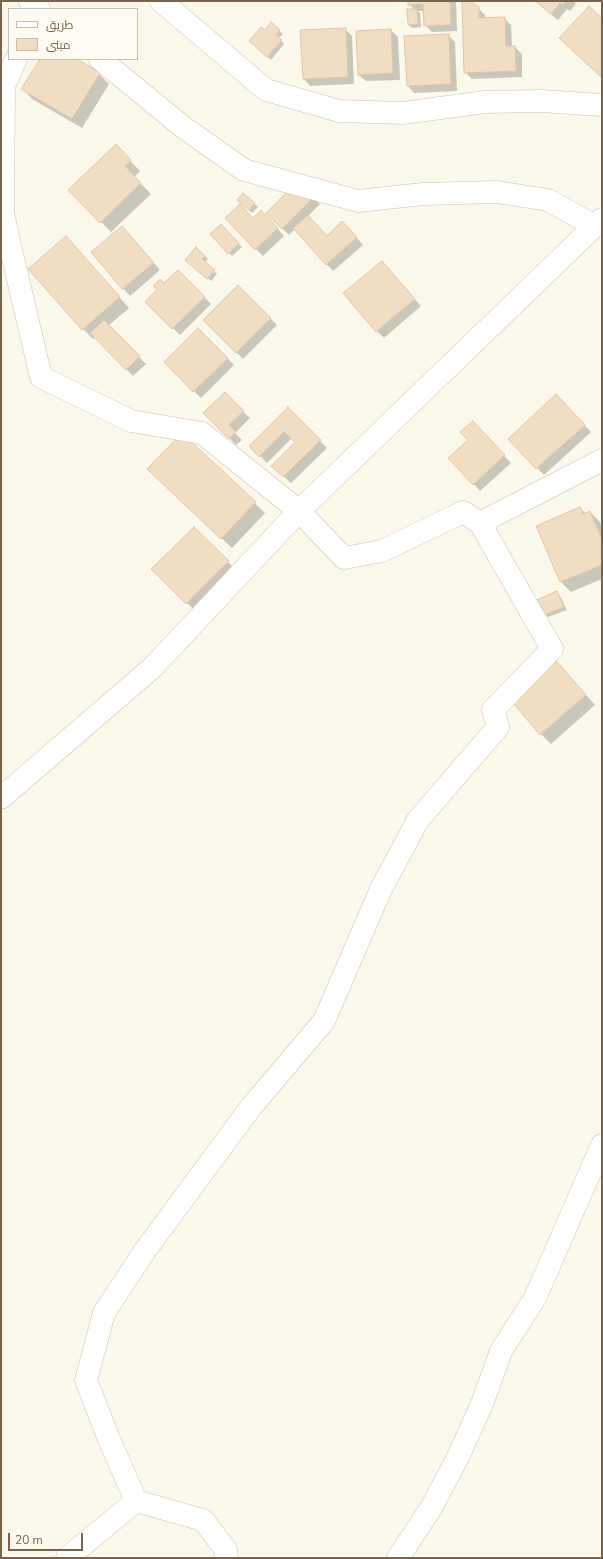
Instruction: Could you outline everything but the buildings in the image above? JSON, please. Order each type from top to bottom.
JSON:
[{"type":"street","points":[[30,1],[38,8]]},
{"type":"street","points":[[161,1],[266,90],[340,111],[403,113],[485,102],[541,101],[602,105]]},
{"type":"street","points":[[16,60],[4,86],[3,212],[5,241],[41,377],[131,421],[202,433],[299,511],[344,558],[382,551],[463,512],[480,523],[552,649],[493,710],[498,727],[418,820],[381,889],[324,1021],[252,1107],[144,1252],[104,1313],[86,1380],[108,1437],[136,1502]]},
{"type":"street","points":[[1,798],[152,668],[299,511],[598,222],[548,200],[497,192],[423,194],[358,201],[244,170],[183,126],[101,60]]},
{"type":"street","points":[[480,523],[602,460]]},
{"type":"street","points":[[398,1558],[431,1508],[458,1457],[482,1404],[501,1351],[535,1298],[602,1146]]},
{"type":"street","points":[[67,1558],[136,1502]]},
{"type":"street","points":[[136,1502],[203,1520],[226,1550],[226,1558]]}]
